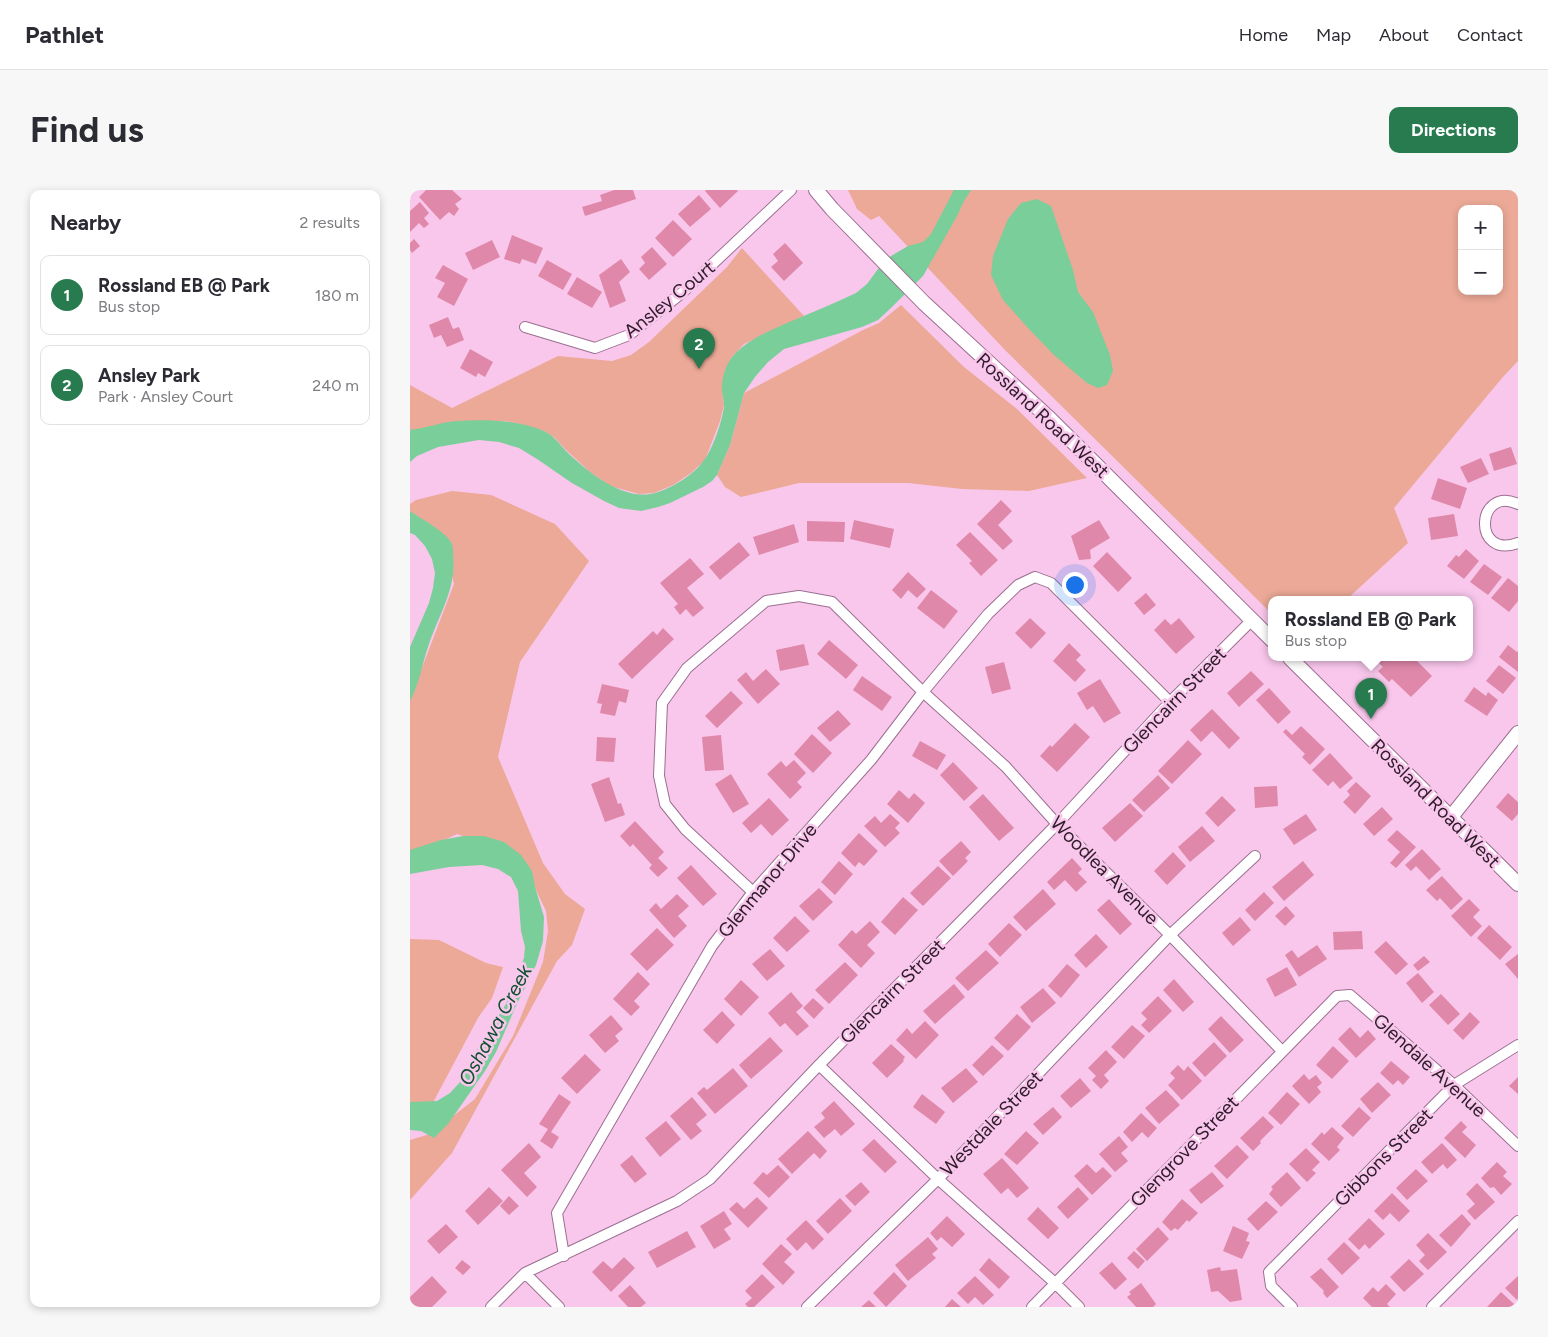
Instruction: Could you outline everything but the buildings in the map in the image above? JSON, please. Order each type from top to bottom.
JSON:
[{"type":"main road","name":"Rossland Road West","points":[[816,190],[924,303],[1050,419],[1268,636]]},
{"type":"main road","name":"Rossland Road West","points":[[1293,661],[1518,884]]},
{"type":"main road","points":[[1451,817],[1518,733]]},
{"type":"street","name":"Ansley Court","points":[[525,327],[595,348],[629,335],[683,292],[791,190]]},
{"type":"street","points":[[1518,504],[1505,501],[1491,507],[1487,512],[1484,527],[1491,540],[1497,544],[1511,546],[1518,543]]},
{"type":"street","name":"Glenmanor Drive","points":[[564,1256],[557,1213],[712,946],[753,892],[871,760],[923,692],[988,614],[1018,585],[1035,576],[1050,583],[1170,702]]},
{"type":"street","name":"Woodlea Avenue","points":[[753,892],[685,829],[664,804],[659,776],[662,703],[687,668],[766,601],[799,596],[832,602],[923,692],[1006,767],[1057,824],[1170,935],[1282,1051]]},
{"type":"street","name":"Glencairn Street","points":[[491,1307],[525,1273],[677,1201],[710,1179],[819,1065],[1057,824],[1170,702],[1252,620]]},
{"type":"street","name":"Westdale Street","points":[[807,1307],[938,1179],[1170,935],[1254,856]]},
{"type":"street","name":"Glendale Avenue","points":[[1337,996],[1350,995],[1454,1085],[1518,1146]]},
{"type":"street","name":"Glengrove Street","points":[[1032,1307],[1337,996]]},
{"type":"street","name":"Gibbons Street","points":[[1292,1307],[1271,1286],[1269,1272],[1454,1085],[1518,1045]]},
{"type":"street","points":[[819,1065],[938,1179],[1055,1283],[1079,1307]]},
{"type":"street","points":[[1432,1307],[1518,1221]]},
{"type":"street","points":[[525,1273],[559,1307]]},
{"type":"shaded area","points":[[848,190],[1518,190],[1518,361],[1394,508],[1408,543],[1350,596],[1268,596],[1268,610],[1005,350],[879,216],[871,220],[857,209]]},
{"type":"shaded area","points":[[742,248],[804,316],[744,344],[731,358],[722,390],[724,405],[720,421],[705,460],[691,473],[673,485],[654,493],[639,494],[610,486],[590,472],[555,438],[544,431],[516,423],[503,421],[459,421],[410,433],[410,385],[452,408],[558,356],[612,361],[631,355],[649,342],[727,267]]},
{"type":"shaded area","points":[[901,305],[964,367],[1017,409],[1087,478],[1029,491],[962,489],[908,483],[799,483],[741,497],[725,487],[717,475],[730,445],[744,393],[879,323]]},
{"type":"shaded area","points":[[452,491],[491,495],[555,524],[589,561],[520,662],[498,757],[543,863],[565,894],[585,909],[572,945],[557,961],[452,1153],[410,1200],[410,1140],[430,1134],[475,1099],[513,1036],[543,962],[548,931],[546,911],[524,865],[505,849],[457,834],[410,856],[410,699],[454,584],[448,559],[410,513],[410,504],[416,500]]},
{"type":"shaded area","points":[[410,939],[439,940],[486,963],[503,967],[492,998],[478,1018],[429,1110],[410,1119]]},
{"type":"water","points":[[954,190],[971,190],[923,276],[878,320],[862,327],[784,349],[768,362],[744,393],[730,445],[717,475],[703,487],[670,503],[641,511],[619,508],[604,501],[572,483],[519,448],[499,442],[479,440],[438,447],[417,456],[410,462],[410,430],[458,421],[501,421],[534,427],[548,433],[584,467],[618,489],[643,495],[668,488],[695,471],[711,449],[724,407],[722,388],[725,369],[732,357],[744,346],[765,333],[856,293],[867,284],[891,256],[908,246],[923,242],[931,234]]},
{"type":"water","points":[[1037,199],[1051,206],[1073,270],[1078,292],[1093,312],[1110,355],[1113,371],[1107,385],[1098,388],[1087,383],[1054,355],[1003,300],[991,275],[993,256],[1008,219],[1021,203]]},
{"type":"water","points":[[410,511],[449,539],[453,547],[453,567],[446,602],[428,647],[410,701],[410,647],[429,603],[435,573],[432,559],[425,546],[415,535],[410,533]]},
{"type":"water","name":"Oshawa Creek","points":[[463,836],[484,836],[504,842],[521,855],[532,871],[544,917],[543,941],[536,965],[496,1052],[448,1124],[434,1138],[421,1131],[410,1130],[410,1102],[437,1101],[450,1093],[461,1081],[477,1050],[506,1004],[524,958],[525,947],[521,931],[518,891],[511,877],[498,869],[482,865],[449,867],[410,874],[410,850],[441,840]]},
{"type":"place","name":"Ansley Park","points":[[699,369]]},
{"type":"place","name":"Rossland EB @ Park","points":[[1371,719]]}]
